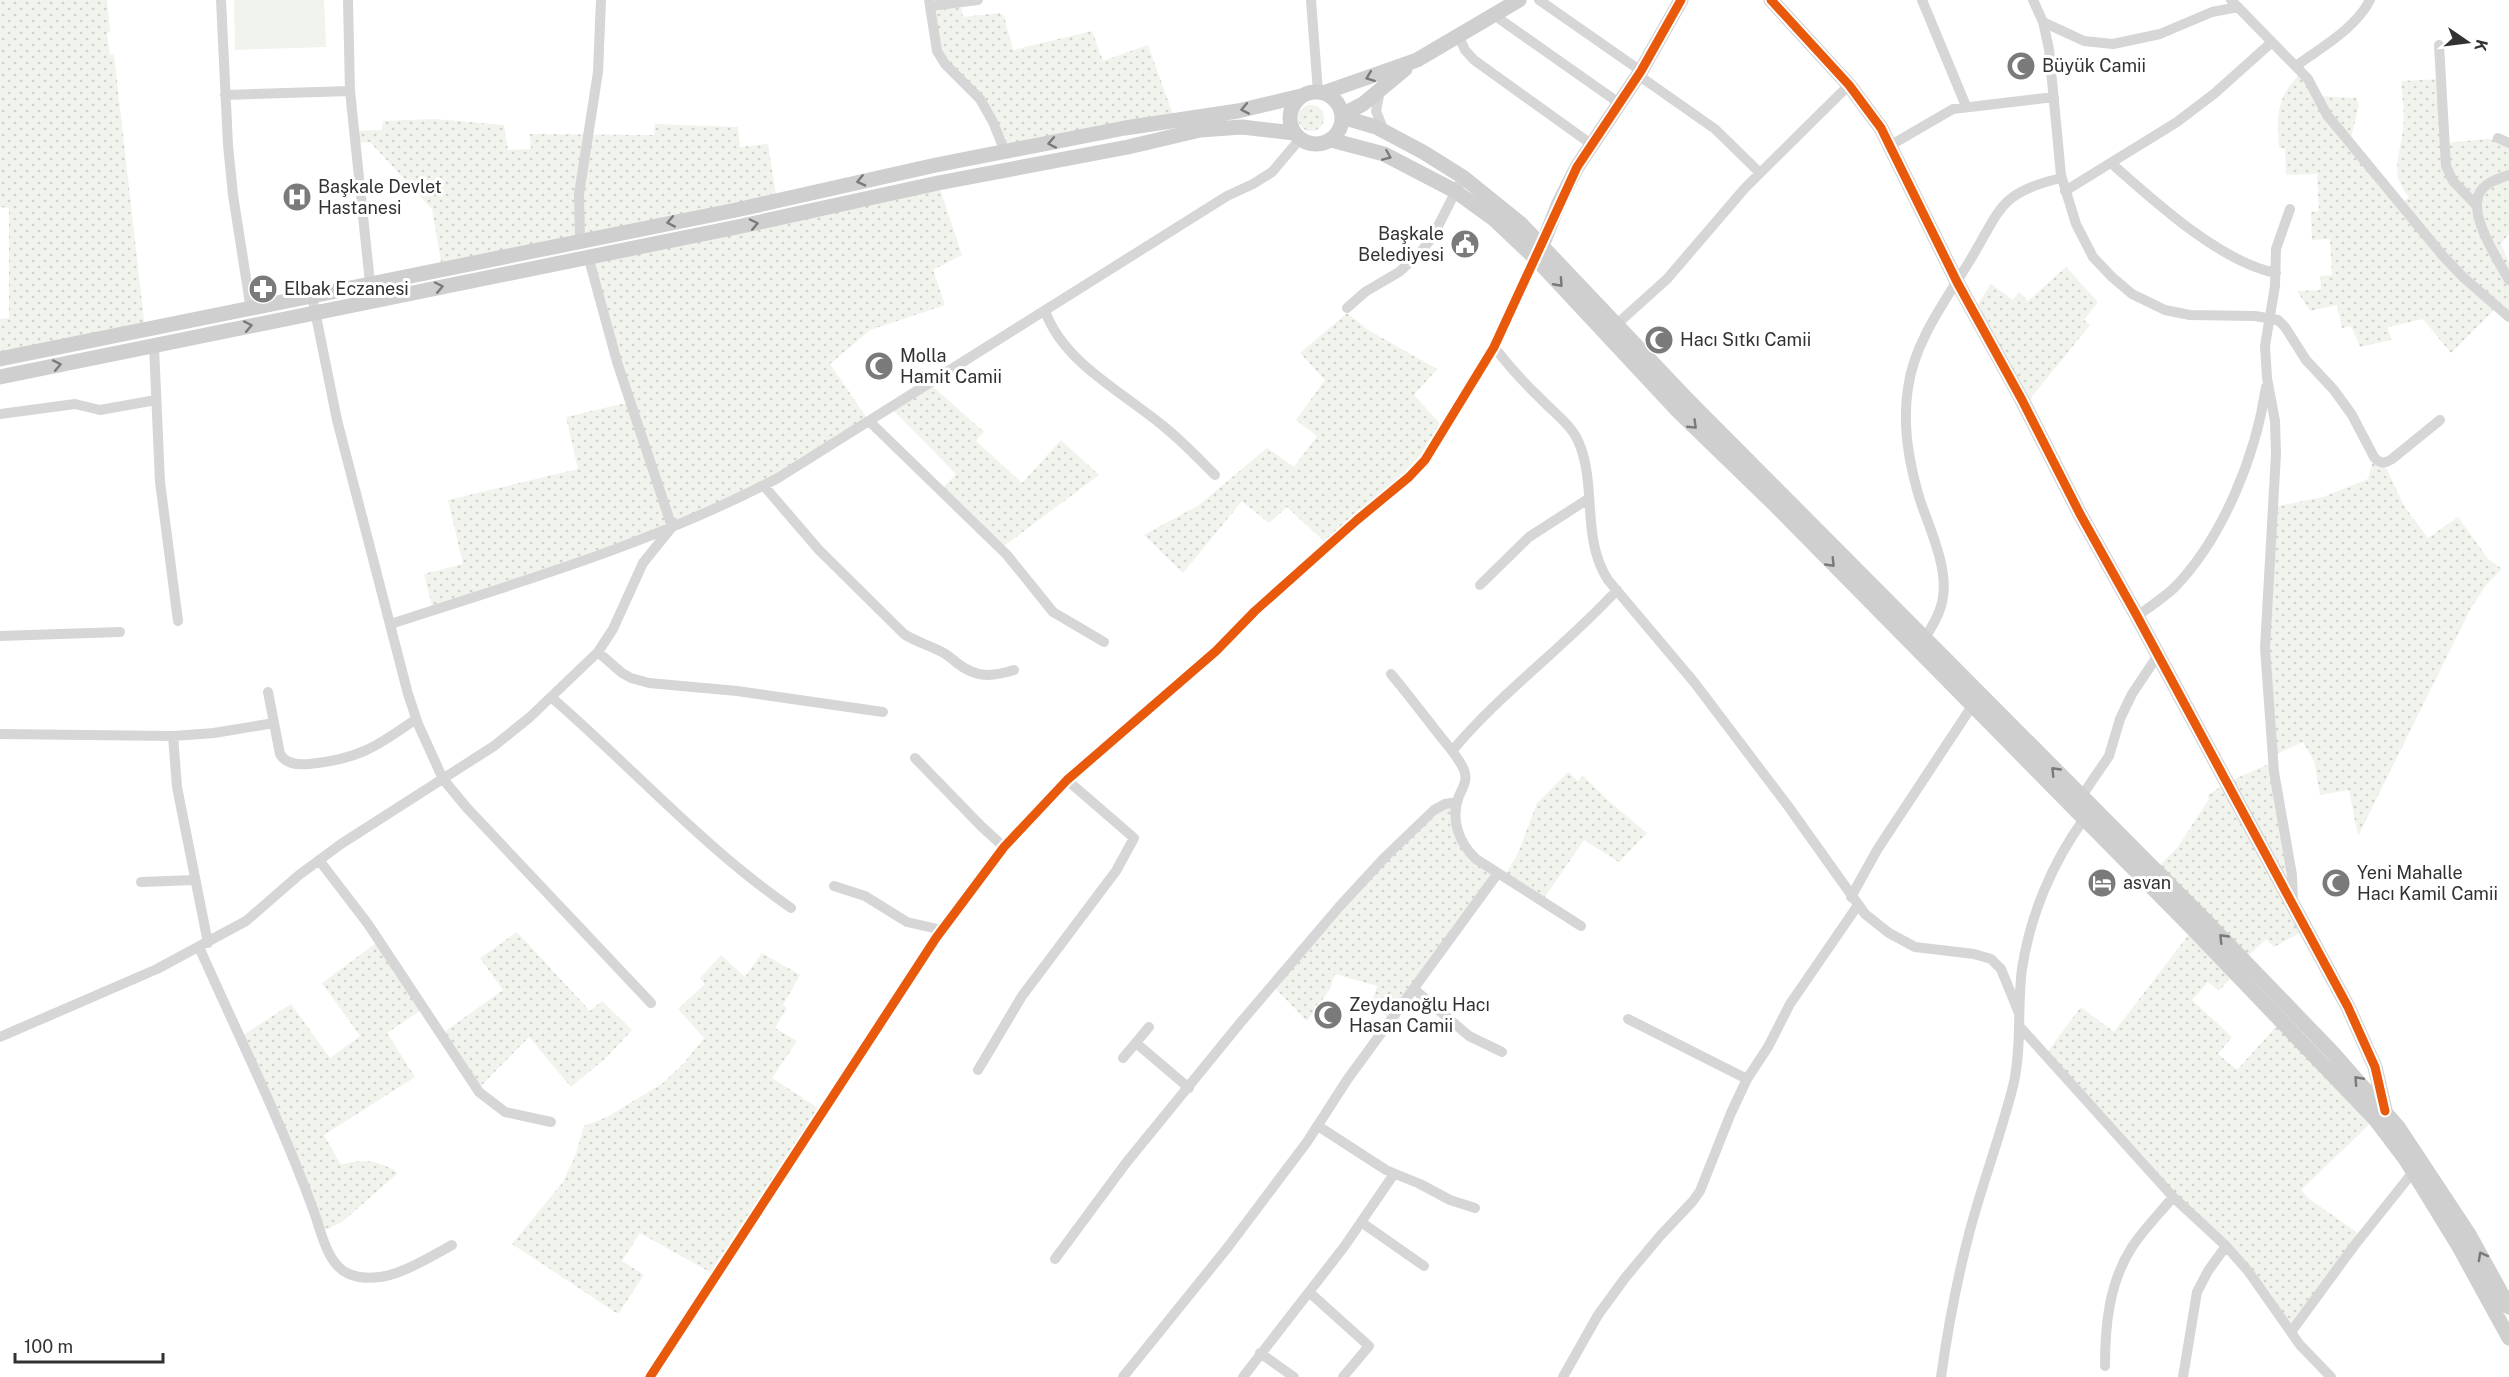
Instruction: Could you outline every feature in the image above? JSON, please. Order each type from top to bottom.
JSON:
[{"type":"main road","points":[[1539,251],[1567,185],[1591,144],[1639,73],[1681,0]]},
{"type":"main road","points":[[0,359],[251,310],[370,283],[736,210],[1005,152],[1125,128],[1238,111],[1320,92],[1416,60],[1459,37],[1516,1]]},
{"type":"main road","points":[[1773,1],[1873,114],[1891,145],[1957,282],[2365,1044],[2380,1086],[2385,1111]]},
{"type":"main road","points":[[1342,116],[1363,104],[1416,60]]},
{"type":"main road","points":[[0,377],[737,227],[938,183],[1128,147],[1200,130],[1242,127],[1297,136],[1313,144],[1323,144],[1331,140],[1340,127],[1342,116],[1335,99],[1320,92]]},
{"type":"main road","points":[[1297,136],[1290,125],[1290,111],[1301,96]]},
{"type":"main road","points":[[1342,116],[1384,131],[1463,177],[1504,209],[1676,409],[2084,819],[2360,1103],[2387,1134],[2413,1172],[2464,1254],[2509,1338]]},
{"type":"main road","points":[[1331,140],[1384,154],[1455,191],[1539,251],[1617,324],[1685,397],[2204,919],[2333,1053],[2385,1111],[2416,1154],[2470,1236],[2509,1308]]},
{"type":"street","points":[[221,0],[233,195],[251,310]]},
{"type":"street","points":[[348,0],[350,91],[370,283]]},
{"type":"street","points":[[580,240],[579,194],[598,72],[601,0]]},
{"type":"street","points":[[978,0],[929,3],[937,51],[945,64],[980,99],[993,122],[1005,152]]},
{"type":"street","points":[[1311,0],[1320,92]]},
{"type":"street","points":[[1539,0],[1715,129],[1760,172]]},
{"type":"street","points":[[1922,0],[1966,106]]},
{"type":"street","points":[[2033,0],[2043,22],[2050,58],[2061,178],[2082,238],[2093,257],[2132,294],[2153,305],[2177,313],[2269,318],[2282,323],[2306,360],[2334,390],[2352,415],[2374,457],[2379,462],[2392,459],[2440,420]]},
{"type":"street","points":[[2296,66],[2347,28],[2370,0]]},
{"type":"street","points":[[2043,22],[2084,41],[2113,44],[2160,34],[2234,4],[2308,79],[2327,116],[2455,270],[2509,317]]},
{"type":"street","points":[[1494,15],[1618,103]]},
{"type":"street","points":[[1459,37],[1465,50],[1474,60],[1591,144]]},
{"type":"street","points":[[2065,191],[2195,109],[2272,42]]},
{"type":"street","points":[[2439,45],[2446,166],[2453,181],[2477,206]]},
{"type":"street","points":[[1617,324],[1667,279],[1760,172],[1849,85]]},
{"type":"street","points":[[1381,88],[1376,100],[1376,111],[1384,131]]},
{"type":"street","points":[[225,94],[350,91]]},
{"type":"street","points":[[1891,145],[1912,135],[1944,113],[1966,106],[2054,97]]},
{"type":"street","points":[[390,624],[672,527],[764,486],[1227,196],[1264,178],[1278,167],[1297,136]]},
{"type":"street","points":[[2498,138],[2509,143]]},
{"type":"street","points":[[2111,163],[2199,235],[2250,266],[2276,273]]},
{"type":"street","points":[[2509,175],[2483,188],[2479,194],[2477,206],[2481,225],[2509,280]]},
{"type":"street","points":[[1347,308],[1375,286],[1399,272],[1419,254],[1436,230],[1463,177]]},
{"type":"street","points":[[1925,638],[1941,606],[1944,586],[1936,545],[1910,464],[1906,401],[1910,376],[1917,354],[1957,282],[2006,202],[2021,190],[2061,178]]},
{"type":"street","points":[[2290,209],[2278,240],[2276,273],[2265,346],[2267,378],[2275,421],[2276,454],[2267,582],[2265,667],[2274,772],[2292,875],[2294,909]]},
{"type":"street","points":[[650,1377],[942,930],[1004,847],[1067,780],[1216,651],[1255,611],[1357,519],[1409,477],[1425,460],[1494,347],[1539,251]]},
{"type":"street","points":[[588,256],[617,362],[672,527]]},
{"type":"street","points":[[312,296],[337,420],[390,624],[416,719],[443,779],[498,843],[651,1003]]},
{"type":"street","points":[[1045,311],[1054,332],[1074,354],[1112,388],[1170,431],[1215,475]]},
{"type":"street","points":[[154,346],[161,491],[178,621]]},
{"type":"street","points":[[1494,347],[1520,379],[1575,434],[1583,459],[1591,531],[1599,564],[1617,590],[1708,700],[1788,806],[1855,901],[1877,924],[1915,947],[1974,954],[1991,959],[2001,969],[2019,1013]]},
{"type":"street","points":[[2137,616],[2174,588],[2221,522],[2257,434],[2267,378]]},
{"type":"street","points":[[0,414],[75,404],[100,410],[156,400]]},
{"type":"street","points":[[869,421],[1006,555],[1053,612],[1104,642]]},
{"type":"street","points":[[764,486],[819,550],[904,634],[944,653],[966,670],[977,675],[994,676],[1014,670]]},
{"type":"street","points":[[1480,585],[1528,537],[1588,499]]},
{"type":"street","points":[[0,1037],[91,999],[203,945],[255,915],[319,860],[363,829],[494,746],[551,697],[598,652],[613,629],[643,563],[672,527]]},
{"type":"street","points":[[1452,751],[1484,715],[1583,626],[1617,590]]},
{"type":"street","points":[[0,636],[120,632]]},
{"type":"street","points":[[598,652],[622,673],[639,681],[737,691],[883,711]]},
{"type":"street","points":[[2081,797],[2109,756],[2120,719],[2132,694],[2158,655]]},
{"type":"street","points":[[1391,674],[1452,751],[1465,772],[1466,779],[1457,802],[1458,831],[1465,847],[1476,859],[1581,926]]},
{"type":"street","points":[[268,692],[281,757],[288,762],[303,764],[340,760],[363,753],[416,719]]},
{"type":"street","points":[[551,697],[713,849],[749,879],[791,908]]},
{"type":"street","points":[[1563,1377],[1605,1306],[1660,1236],[1685,1211],[1700,1191],[1747,1079],[1768,1047],[1790,1004],[1855,901],[1877,850],[1972,706]]},
{"type":"street","points":[[0,734],[173,736],[214,733],[274,723]]},
{"type":"street","points":[[173,736],[177,787],[195,880],[203,945],[281,1128],[326,1247],[341,1269],[349,1274],[361,1276],[387,1275],[406,1269],[452,1245]]},
{"type":"street","points":[[915,758],[1004,847]]},
{"type":"street","points":[[978,1070],[1022,996],[1116,871],[1134,838],[1067,780]]},
{"type":"street","points":[[1056,1259],[1126,1163],[1295,957],[1385,857],[1434,810],[1445,804],[1457,802]]},
{"type":"street","points":[[1941,1377],[1946,1333],[1967,1241],[2014,1082],[2020,1026],[2022,970],[2034,922],[2055,866],[2065,846],[2084,819]]},
{"type":"street","points":[[319,860],[368,924],[477,1090],[505,1112],[551,1122]]},
{"type":"street","points":[[1123,1377],[1228,1247],[1318,1126],[1347,1080],[1498,873]]},
{"type":"street","points":[[141,882],[195,880]]},
{"type":"street","points":[[834,886],[865,896],[907,922],[942,930]]},
{"type":"street","points":[[1414,989],[1469,1036],[1502,1052]]},
{"type":"street","points":[[1628,1018],[1747,1079]]},
{"type":"street","points":[[2020,1026],[2173,1197],[2226,1246],[2248,1271],[2291,1332],[2331,1377]]},
{"type":"street","points":[[1123,1058],[1149,1028]]},
{"type":"street","points":[[1136,1043],[1188,1088]]},
{"type":"street","points":[[1318,1126],[1394,1174],[1420,1184],[1450,1200],[1475,1208]]},
{"type":"street","points":[[2291,1332],[2354,1246],[2413,1172]]},
{"type":"street","points":[[1243,1377],[1309,1292],[1394,1174]]},
{"type":"street","points":[[2105,1366],[2107,1314],[2119,1274],[2132,1247],[2173,1197]]},
{"type":"street","points":[[1361,1222],[1425,1266]]},
{"type":"street","points":[[2183,1377],[2197,1292],[2208,1271],[2226,1246]]},
{"type":"street","points":[[1309,1292],[1369,1346],[1343,1377]]},
{"type":"street","points":[[1260,1353],[1294,1377]]},
{"type":"shaded area","points":[[0,0],[107,0],[110,32],[107,33],[110,55],[114,54],[145,330],[0,359],[0,319],[9,318],[9,208],[0,207]]},
{"type":"shaded area","points":[[234,0],[324,0],[326,47],[235,50]]},
{"type":"shaded area","points":[[960,2],[963,17],[999,13],[1004,16],[1013,50],[1092,31],[1103,61],[1148,45],[1175,120],[1005,152],[993,122],[945,64],[930,6]]},
{"type":"shaded area","points":[[2302,72],[2317,96],[2356,98],[2359,105],[2350,142],[2401,205],[2409,197],[2399,180],[2397,164],[2404,123],[2401,81],[2441,79],[2444,143],[2498,138],[2509,143],[2509,234],[2501,244],[2509,263],[2509,317],[2497,307],[2451,353],[2423,319],[2388,327],[2391,340],[2360,347],[2351,326],[2342,328],[2337,305],[2310,311],[2297,291],[2321,290],[2320,276],[2332,275],[2330,239],[2312,240],[2311,212],[2319,211],[2317,174],[2286,175],[2285,148],[2279,148],[2278,136],[2280,107],[2283,98],[2293,81]]},
{"type":"shaded area","points":[[1311,105],[1320,109],[1324,118],[1320,127],[1311,131],[1302,127],[1298,118],[1302,109]]},
{"type":"shaded area","points":[[434,119],[504,125],[508,150],[531,149],[530,134],[654,135],[655,124],[738,127],[740,147],[768,144],[777,201],[442,268],[432,209],[370,142],[355,143],[354,131],[382,130],[383,121]]},
{"type":"shaded area","points":[[938,183],[962,255],[933,270],[945,305],[870,330],[830,364],[869,421],[734,501],[433,610],[424,574],[463,564],[448,500],[578,469],[566,417],[630,402],[588,256]]},
{"type":"shaded area","points":[[2066,267],[2098,302],[2084,320],[2090,325],[2025,405],[1973,311],[1991,284],[2013,300],[2019,292],[2028,301]]},
{"type":"shaded area","points":[[1347,313],[1368,330],[1437,369],[1414,395],[1445,429],[1425,460],[1328,545],[1287,507],[1269,523],[1242,501],[1183,573],[1144,535],[1199,505],[1267,448],[1294,467],[1317,436],[1296,420],[1325,380],[1300,353]]},
{"type":"shaded area","points":[[929,383],[984,432],[976,441],[1022,483],[1061,440],[1099,475],[1000,549],[940,491],[956,474],[890,407]]},
{"type":"shaded area","points":[[2374,457],[2384,463],[2404,506],[2428,538],[2458,517],[2488,559],[2502,569],[2486,585],[2471,608],[2358,836],[2349,790],[2320,795],[2314,761],[2303,742],[2272,756],[2268,705],[2273,507],[2323,497],[2368,479]]},
{"type":"shaded area","points":[[2273,762],[2292,875],[2305,930],[2274,947],[2266,939],[2244,960],[2155,870],[2177,848],[2209,799],[2207,796],[2226,783]]},
{"type":"shaded area","points":[[1568,772],[1578,781],[1583,776],[1647,833],[1619,862],[1584,840],[1542,901],[1504,877],[1518,853],[1537,803]]},
{"type":"shaded area","points":[[1451,803],[1461,840],[1498,873],[1391,1020],[1371,1006],[1377,986],[1335,974],[1330,989],[1307,1021],[1272,985],[1385,857]]},
{"type":"shaded area","points":[[2193,929],[2235,973],[2219,991],[2208,982],[2192,1000],[2232,1037],[2218,1054],[2237,1070],[2281,1021],[2375,1119],[2301,1190],[2308,1198],[2362,1236],[2291,1332],[2264,1293],[2045,1055],[2081,1007],[2114,1032]]},
{"type":"shaded area","points":[[517,932],[590,1011],[602,1001],[632,1030],[608,1056],[571,1087],[529,1037],[477,1090],[440,1035],[503,990],[480,958]]},
{"type":"shaded area","points":[[379,941],[423,1009],[387,1033],[415,1077],[324,1135],[341,1165],[364,1161],[384,1165],[398,1173],[342,1222],[321,1232],[240,1037],[291,1004],[330,1058],[360,1036],[322,983]]},
{"type":"shaded area","points":[[762,953],[800,975],[783,1005],[787,1008],[775,1028],[797,1041],[772,1078],[823,1111],[717,1276],[640,1233],[622,1261],[644,1275],[618,1314],[512,1244],[563,1182],[576,1154],[584,1126],[607,1117],[663,1083],[684,1063],[704,1038],[678,1009],[705,984],[700,978],[721,955],[745,977]]},
{"type":"cycle path","points":[[650,1377],[936,938],[1004,847],[1067,780],[1216,651],[1255,611],[1409,477],[1425,460],[1494,347],[1577,167],[1641,71],[1681,0]]},
{"type":"cycle path","points":[[1771,0],[1849,85],[1881,128],[1957,282],[2022,400],[2080,514],[2348,1007],[2375,1067],[2385,1111]]},
{"type":"place","name":"Büyük Camii","points":[[2021,66]]},
{"type":"place","name":"Başkale Devlet Hastanesi","points":[[297,197]]},
{"type":"place","name":"Başkale Belediyesi","points":[[1465,244]]},
{"type":"place","name":"Elbak Eczanesi","points":[[263,289]]},
{"type":"place","name":"Hacı Sıtkı Camii","points":[[1659,340]]},
{"type":"place","name":"Molla Hamit Camii","points":[[879,366]]},
{"type":"place","name":"asvan","points":[[2102,883]]},
{"type":"place","name":"Yeni Mahalle Hacı Kamil Camii","points":[[2336,883]]},
{"type":"place","name":"Zeydanoğlu Hacı Hasan Camii","points":[[1328,1015]]}]
